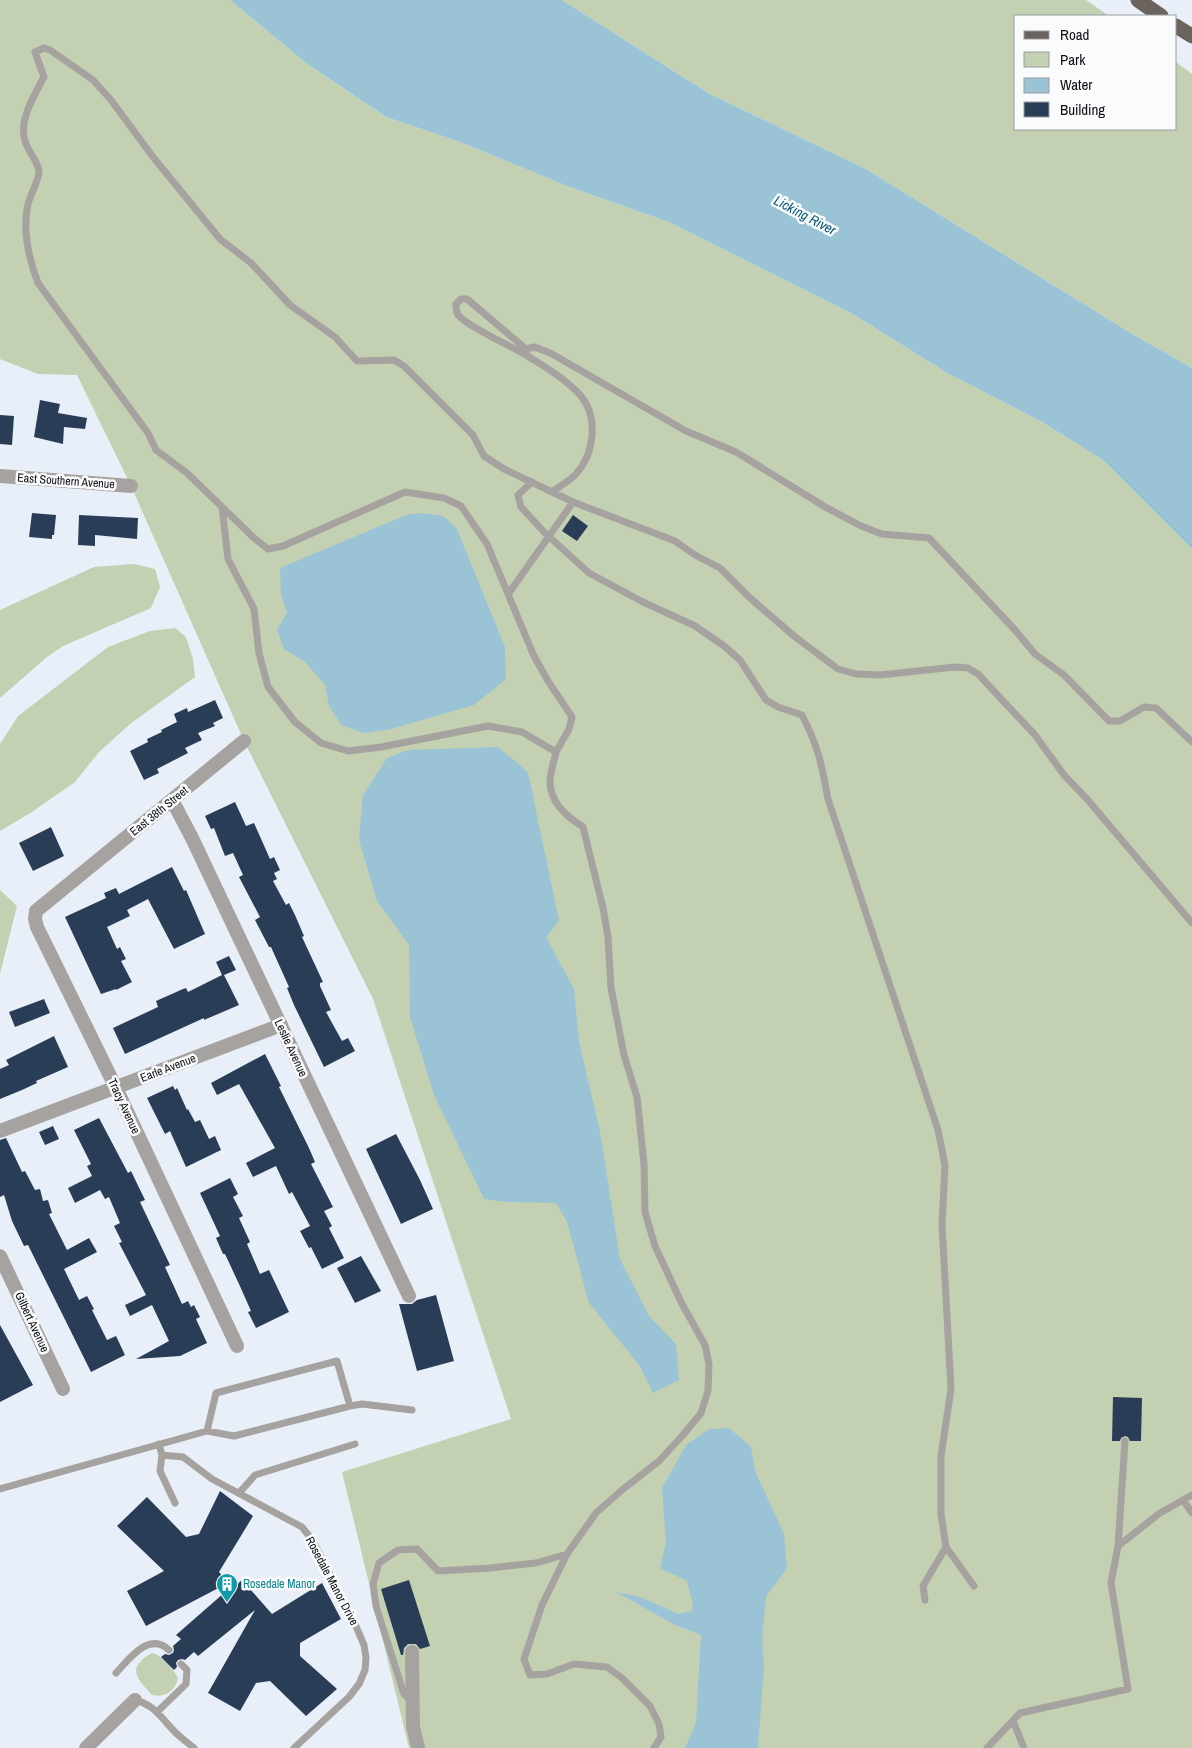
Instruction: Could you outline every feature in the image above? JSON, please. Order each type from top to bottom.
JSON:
[{"type":"main road","points":[[1138,0],[1160,15]]},
{"type":"main road","points":[[1177,27],[1192,36]]},
{"type":"street","name":"East Southern Avenue","points":[[0,476],[131,486]]},
{"type":"street","name":"East 38th Street","points":[[74,880],[244,741]]},
{"type":"street","name":"Leslie Avenue","points":[[172,800],[192,838],[409,1296]]},
{"type":"street","name":"Tracy Avenue","points":[[74,880],[36,911],[37,927],[116,1088],[237,1346]]},
{"type":"street","name":"Earle Avenue","points":[[0,1132],[281,1025]]},
{"type":"street","name":"Gilbert Avenue","points":[[0,1256],[63,1388]]},
{"type":"street","points":[[412,1652],[413,1726],[418,1748]]},
{"type":"street","points":[[86,1748],[135,1700]]},
{"type":"lane","points":[[654,1748],[661,1737],[659,1724],[650,1706],[622,1678],[607,1667],[574,1664],[547,1674],[530,1675],[524,1659],[542,1605],[567,1554],[596,1512],[659,1461],[701,1413],[708,1391],[709,1364],[704,1345],[682,1304],[655,1246],[645,1212],[644,1164],[637,1097],[624,1055],[611,988],[608,937],[603,908],[583,827],[567,816],[554,800],[550,780],[556,752],[569,729],[572,717],[534,656],[487,544],[461,506],[444,498],[405,492],[283,546],[268,548],[254,538],[187,473],[156,450],[148,433],[38,283],[30,263],[26,232],[27,206],[39,173],[35,159],[26,145],[22,128],[44,77],[35,52],[44,48],[50,50],[93,80],[111,100],[152,156],[220,240],[251,263],[290,306],[335,337],[357,361],[394,360],[404,366],[473,435],[484,456],[504,469],[573,502],[675,542],[720,568],[749,597],[794,636],[838,669],[856,674],[880,675],[955,667],[968,668],[978,674],[1034,735],[1064,775],[1087,799],[1192,923]]},
{"type":"lane","points":[[526,352],[467,323],[458,314],[456,304],[461,299],[466,299],[526,352],[569,384],[582,398],[592,415],[590,453],[576,474],[552,492]]},
{"type":"lane","points":[[526,352],[535,347],[552,354],[686,431],[736,452],[827,508],[861,526],[882,534],[929,538],[1035,654],[1064,675],[1110,721],[1120,721],[1144,706],[1156,708],[1192,742]]},
{"type":"lane","points":[[532,482],[518,494],[521,506],[550,537],[589,573],[643,602],[694,626],[724,646],[740,660],[766,700],[778,707],[802,715],[813,736],[822,761],[828,799],[938,1130],[944,1165],[942,1225],[951,1389],[941,1456],[941,1514],[946,1547],[974,1586]]},
{"type":"lane","points":[[509,593],[573,502]]},
{"type":"lane","points":[[222,507],[228,559],[254,609],[259,653],[268,687],[295,722],[321,743],[348,751],[381,747],[488,726],[522,732],[556,752]]},
{"type":"lane","points":[[207,1431],[216,1393],[337,1360],[350,1406]]},
{"type":"lane","points":[[0,1489],[207,1431],[234,1436],[362,1404],[412,1410]]},
{"type":"lane","points":[[987,1748],[1020,1713],[1128,1689],[1111,1583],[1118,1546],[1125,1441]]},
{"type":"lane","points":[[159,1444],[162,1455],[160,1471],[175,1503]]},
{"type":"lane","points":[[239,1493],[255,1475],[355,1444]]},
{"type":"lane","name":"Rosedale Manor Drive","points":[[162,1455],[183,1457],[212,1478],[302,1527],[314,1541],[364,1645],[365,1670],[359,1684],[349,1697],[294,1748]]},
{"type":"lane","points":[[1118,1546],[1160,1513],[1192,1495]]},
{"type":"lane","points":[[1183,1500],[1192,1513]]},
{"type":"lane","points":[[925,1600],[923,1586],[946,1547]]},
{"type":"lane","points":[[414,1703],[404,1694],[376,1606],[373,1584],[379,1563],[398,1550],[417,1549],[438,1571],[536,1563],[567,1554]]},
{"type":"lane","points":[[116,1673],[142,1647],[152,1643],[163,1644],[169,1650]]},
{"type":"lane","points":[[158,1712],[186,1684],[187,1670],[181,1664]]},
{"type":"lane","points":[[135,1700],[146,1702],[194,1748]]},
{"type":"lane","points":[[1013,1720],[1024,1748]]},
{"type":"green space","points":[[0,0],[230,0],[306,63],[386,117],[460,142],[567,186],[671,223],[851,313],[947,373],[1042,422],[1103,460],[1192,549],[1192,1748],[409,1748],[342,1472],[511,1419],[373,999],[244,741],[131,486],[77,375],[38,374],[0,359]]},
{"type":"green space","points":[[562,0],[1086,0],[1108,15],[1014,15],[1014,130],[1177,130],[1177,63],[1192,74],[1192,368],[1129,332],[866,169],[708,93]]},
{"type":"green space","points":[[134,564],[155,569],[160,587],[151,608],[63,646],[47,657],[0,698],[0,610],[94,567]]},
{"type":"green space","points":[[175,628],[186,637],[193,659],[195,677],[130,724],[99,752],[75,782],[32,812],[0,831],[0,744],[18,716],[108,647],[150,631]]},
{"type":"green space","points":[[0,890],[17,906],[0,974]]},
{"type":"green space","points":[[154,1653],[168,1664],[178,1678],[172,1690],[156,1696],[152,1695],[142,1683],[136,1670],[137,1665],[141,1661]]},
{"type":"water","name":"Licking River","points":[[230,0],[562,0],[708,93],[866,169],[1129,332],[1192,368],[1192,549],[1103,460],[1042,422],[947,373],[851,313],[671,223],[567,186],[460,142],[386,117],[306,63]]},
{"type":"water","points":[[421,513],[443,516],[457,529],[505,647],[506,679],[474,705],[391,729],[364,733],[341,725],[329,706],[325,685],[305,662],[284,649],[277,630],[287,612],[281,595],[280,568],[406,515]]},
{"type":"water","points":[[498,747],[528,772],[559,921],[546,937],[574,989],[579,1042],[600,1131],[620,1259],[649,1316],[676,1344],[679,1380],[653,1393],[639,1365],[589,1303],[567,1222],[556,1203],[506,1202],[484,1199],[434,1095],[410,1017],[409,945],[377,901],[359,840],[363,795],[387,758],[408,750]]},
{"type":"water","points":[[729,1428],[751,1447],[755,1471],[784,1534],[787,1568],[766,1597],[762,1639],[764,1667],[758,1748],[685,1748],[696,1722],[701,1635],[675,1625],[616,1592],[640,1597],[679,1614],[692,1611],[693,1605],[687,1581],[660,1568],[666,1542],[662,1488],[686,1445],[709,1429]]},
{"type":"building","points":[[40,400],[60,404],[58,413],[87,418],[85,429],[64,427],[63,444],[34,437]]},
{"type":"building","points":[[0,415],[14,416],[12,445],[0,444]]},
{"type":"building","points":[[32,513],[56,515],[52,539],[29,537]]},
{"type":"building","points":[[79,515],[138,518],[137,539],[95,535],[95,546],[78,545]]},
{"type":"building","points":[[573,515],[588,526],[577,541],[562,531]]},
{"type":"building","points":[[215,700],[223,718],[213,723],[215,726],[198,733],[202,740],[185,748],[188,753],[157,769],[159,773],[144,780],[130,751],[148,742],[147,739],[177,722],[174,714],[187,708],[188,712]]},
{"type":"building","points":[[235,802],[246,826],[254,823],[270,859],[274,857],[280,870],[274,873],[277,879],[273,881],[286,905],[289,903],[295,915],[304,936],[302,937],[323,982],[320,983],[320,986],[331,1010],[326,1012],[342,1041],[348,1038],[355,1051],[324,1067],[294,1005],[287,988],[289,987],[271,947],[269,947],[255,920],[260,917],[239,877],[243,875],[233,853],[225,856],[214,828],[211,829],[205,816]]},
{"type":"building","points":[[51,827],[64,856],[33,871],[19,843]]},
{"type":"building","points":[[172,867],[184,891],[186,890],[205,934],[174,949],[148,899],[127,910],[130,916],[107,927],[117,949],[120,947],[126,959],[121,961],[132,982],[116,990],[101,994],[65,917],[106,898],[104,893],[116,888],[119,894]]},
{"type":"building","points":[[229,956],[236,970],[224,975],[239,1005],[204,1020],[204,1018],[125,1054],[113,1028],[158,1007],[156,1001],[186,988],[188,992],[222,975],[216,962]]},
{"type":"building","points":[[44,999],[50,1013],[15,1027],[9,1012]]},
{"type":"building","points":[[54,1036],[68,1067],[0,1099],[0,1069],[9,1065],[6,1060]]},
{"type":"building","points":[[265,1054],[315,1162],[311,1164],[333,1207],[324,1211],[332,1226],[329,1228],[344,1258],[322,1269],[311,1247],[309,1248],[300,1231],[310,1226],[292,1192],[289,1194],[276,1166],[253,1177],[246,1163],[275,1148],[239,1084],[217,1095],[211,1083]]},
{"type":"building","points":[[173,1086],[175,1090],[177,1088],[195,1122],[200,1120],[209,1139],[215,1136],[221,1150],[186,1167],[170,1131],[165,1134],[147,1098]]},
{"type":"building","points":[[99,1118],[128,1173],[131,1171],[145,1200],[140,1202],[170,1265],[165,1267],[182,1304],[188,1301],[191,1307],[194,1305],[200,1317],[196,1319],[207,1343],[180,1356],[136,1359],[169,1341],[152,1305],[130,1316],[125,1305],[146,1295],[119,1243],[122,1242],[114,1226],[120,1223],[109,1197],[105,1199],[100,1190],[75,1203],[68,1188],[92,1176],[87,1166],[91,1164],[74,1130]]},
{"type":"building","points":[[53,1126],[59,1139],[45,1145],[39,1132]]},
{"type":"building","points":[[396,1134],[433,1209],[401,1224],[366,1149]]},
{"type":"building","points":[[6,1138],[22,1172],[25,1171],[35,1190],[40,1189],[43,1201],[48,1200],[52,1213],[49,1214],[67,1250],[89,1238],[97,1252],[64,1269],[79,1300],[87,1296],[107,1340],[116,1336],[125,1355],[91,1372],[28,1245],[24,1246],[12,1221],[4,1195],[0,1197],[0,1140]]},
{"type":"building","points":[[230,1178],[238,1194],[233,1197],[243,1216],[239,1218],[250,1242],[247,1244],[260,1274],[269,1270],[289,1312],[256,1328],[248,1312],[251,1311],[216,1238],[220,1236],[200,1193]]},
{"type":"building","points":[[361,1256],[381,1291],[355,1303],[337,1268]]},
{"type":"building","points":[[436,1295],[454,1361],[417,1371],[399,1304],[412,1304],[417,1300]]},
{"type":"building","points":[[0,1325],[33,1385],[0,1402]]},
{"type":"building","points":[[1113,1397],[1142,1398],[1141,1441],[1130,1441],[1125,1436],[1120,1441],[1112,1441]]},
{"type":"building","points":[[220,1491],[253,1516],[219,1572],[228,1583],[146,1626],[127,1591],[164,1571],[117,1526],[147,1497],[186,1537],[199,1534]]},
{"type":"building","points":[[242,1580],[272,1614],[322,1583],[341,1619],[300,1643],[300,1656],[337,1689],[306,1716],[270,1681],[256,1683],[240,1711],[208,1693],[255,1610],[198,1656],[194,1652],[185,1660],[178,1660],[176,1663],[177,1667],[174,1670],[161,1657],[165,1654],[173,1653],[173,1646],[181,1639],[176,1635],[232,1586],[233,1588]]},
{"type":"building","points":[[409,1580],[430,1646],[420,1649],[416,1644],[408,1644],[404,1648],[403,1655],[401,1655],[381,1589]]},
{"type":"place","name":"Rosedale Manor","points":[[227,1603]]}]
